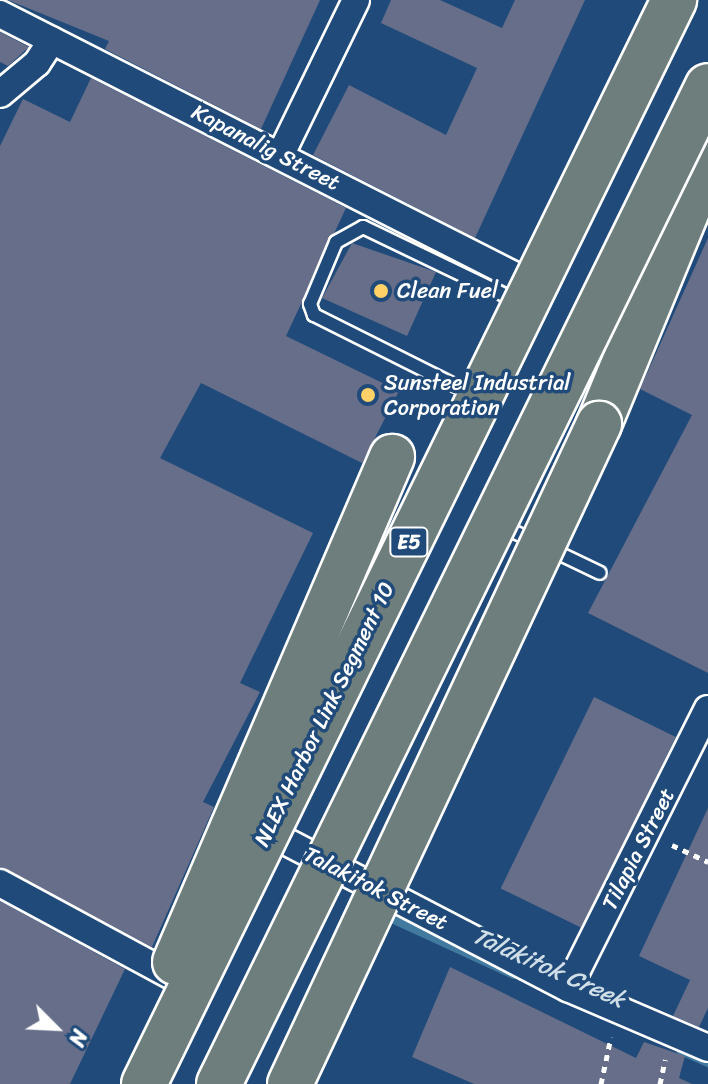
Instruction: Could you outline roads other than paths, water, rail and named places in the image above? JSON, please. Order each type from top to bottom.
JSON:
[{"type":"highway","name":"NLEX Harbor Link Segment 10","points":[[144,1084],[674,0]]},
{"type":"highway","points":[[219,1084],[708,86]]},
{"type":"highway","points":[[290,1084],[543,549],[708,159]]},
{"type":"highway","points":[[127,1084],[206,879],[392,457]]},
{"type":"street","points":[[281,154],[356,0]]},
{"type":"street","name":"Kapanalig Street","points":[[4,10],[52,40],[281,154],[436,248],[526,294]]},
{"type":"street","points":[[0,94],[37,63],[52,40]]},
{"type":"street","name":"Tilapia Street","points":[[568,988],[708,709]]},
{"type":"street","name":"Talakitok Street","points":[[262,829],[568,988],[708,1048]]},
{"type":"street","points":[[0,883],[186,983]]},
{"type":"lane","points":[[436,248],[363,227],[336,242],[310,304],[327,326],[477,396]]},
{"type":"lane","points":[[504,527],[600,573]]},
{"type":"waterway","name":"Talakitok Creek","points":[[383,914],[514,974]]},
{"type":"waterway","name":"Talakitok Creek","points":[[681,1050],[708,1062]]},
{"type":"place","name":"Clean Fuel","points":[[381,291]]},
{"type":"place","name":"Sunsteel Industrial Corporation","points":[[368,395]]}]
